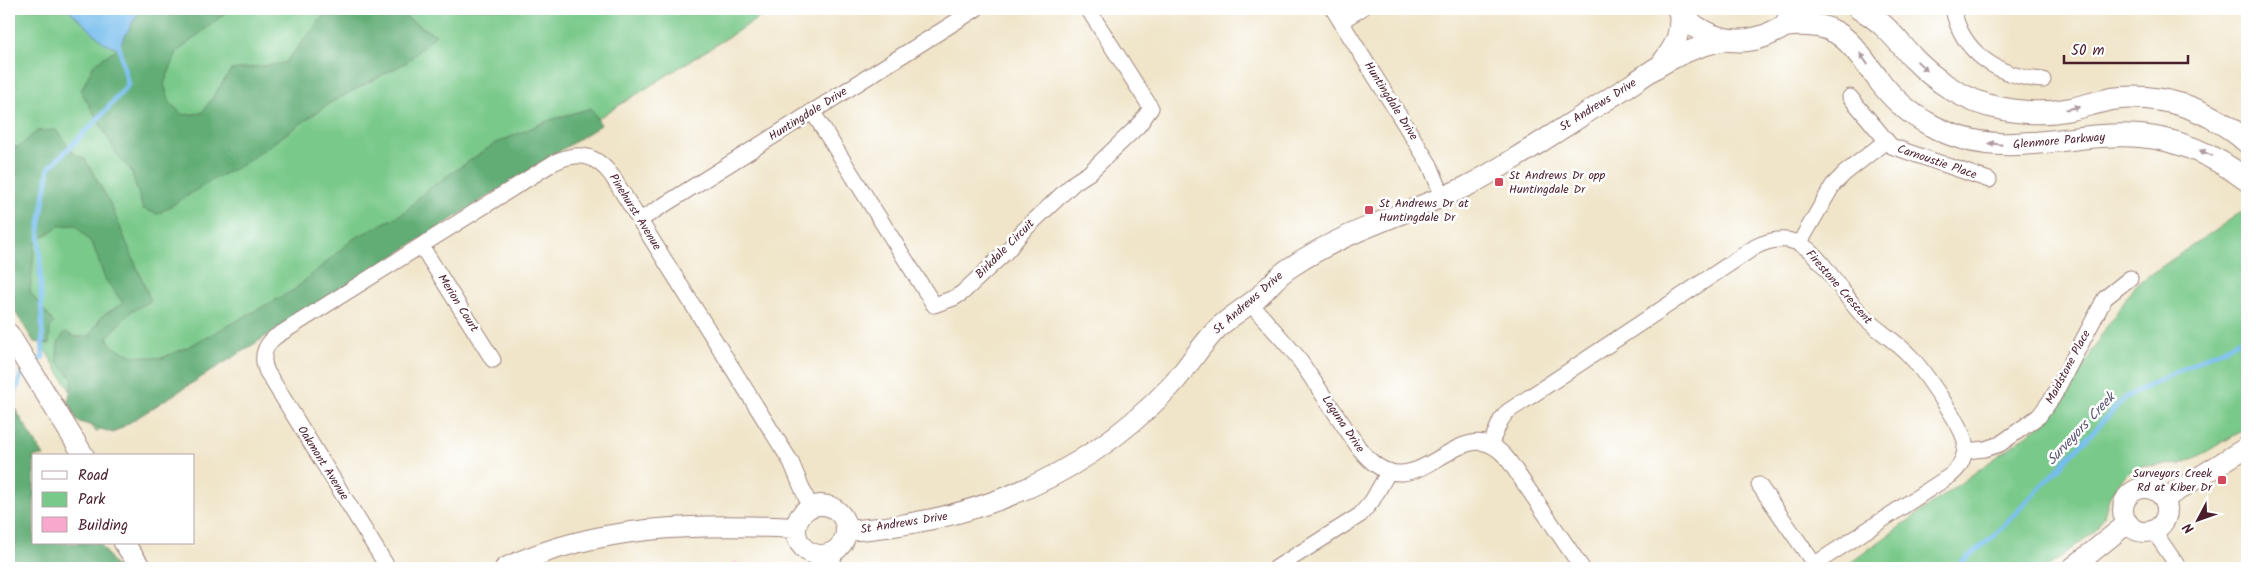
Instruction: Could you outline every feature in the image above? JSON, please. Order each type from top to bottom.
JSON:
[{"type":"main road","points":[[1679,9],[1696,28],[1726,40],[1738,41],[1759,38],[1788,17]]},
{"type":"main road","points":[[1860,9],[1890,30],[1913,57],[1934,76],[1954,90],[1980,102],[2012,110],[2044,112],[2070,109],[2121,98],[2163,100],[2209,115],[2247,142]]},
{"type":"main road","name":"Glenmore Parkway","points":[[1788,17],[1837,32],[1855,47],[1896,100],[1930,125],[1957,137],[1982,143],[2009,146],[2121,136],[2158,138],[2177,142],[2210,155],[2247,180]]},
{"type":"street","name":"Huntingdale Drive","points":[[640,220],[976,9]]},
{"type":"street","name":"Birkdale Circuit","points":[[812,111],[934,305],[954,298],[1008,250],[1022,232],[1074,182],[1089,173],[1139,125],[1151,108],[1088,9]]},
{"type":"street","points":[[1337,15],[1361,9]]},
{"type":"street","name":"St Andrews Drive","points":[[1660,64],[1677,41],[1680,32],[1679,9]]},
{"type":"street","points":[[1953,9],[1962,34],[1973,50],[1986,61],[2016,77],[2043,80]]},
{"type":"street","name":"Huntingdale Drive","points":[[1337,15],[1430,165],[1443,197]]},
{"type":"street","name":"St Andrews Drive","points":[[846,531],[897,527],[955,515],[1017,493],[1072,465],[1109,441],[1149,408],[1182,374],[1216,330],[1251,304],[1279,274],[1317,251],[1357,232],[1466,187],[1635,82],[1660,64],[1690,49],[1726,40]]},
{"type":"street","name":"Carnoustie Place","points":[[1850,97],[1886,141],[1901,151],[1990,180]]},
{"type":"street","name":"Carnoustie Place","points":[[1799,244],[1833,185],[1845,173],[1886,141]]},
{"type":"street","name":"Pinehurst Avenue","points":[[263,356],[267,346],[275,337],[422,247],[553,163],[572,155],[589,157],[608,170],[640,220],[791,462],[810,507]]},
{"type":"street","name":"Firestone Crescent","points":[[1490,445],[1501,420],[1507,412],[1755,247],[1774,240],[1799,244],[1812,253],[1866,319],[1916,363],[1960,429],[1965,451]]},
{"type":"street","name":"Merion Court","points":[[422,247],[493,360]]},
{"type":"street","name":"Maidstone Place","points":[[1965,451],[1985,449],[2000,444],[2039,416],[2053,397],[2105,298],[2130,278]]},
{"type":"street","name":"Laguna Drive","points":[[1251,304],[1296,355],[1364,455],[1379,468],[1389,471]]},
{"type":"street","points":[[9,334],[83,454]]},
{"type":"street","name":"Oakmont Avenue","points":[[263,356],[267,372],[388,568]]},
{"type":"street","points":[[1276,568],[1360,515],[1372,502],[1389,471],[1398,473],[1412,472],[1426,466],[1451,450],[1468,443],[1481,442],[1497,448],[1509,461],[1582,568]]},
{"type":"street","points":[[2164,499],[2247,447]]},
{"type":"street","points":[[1759,485],[1812,566],[1951,475],[1961,464],[1965,451]]},
{"type":"street","points":[[2146,488],[2154,489],[2164,499],[2167,505],[2166,517],[2163,523],[2153,530],[2139,531],[2128,523],[2125,517],[2124,503],[2133,492],[2146,488]]},
{"type":"street","points":[[824,505],[838,511],[845,524],[846,531],[833,561],[809,553],[798,542],[795,528],[802,512],[810,507],[824,505]]},
{"type":"street","points":[[2072,568],[2128,523]]},
{"type":"street","points":[[505,568],[555,549],[628,531],[688,526],[795,528]]},
{"type":"street","points":[[2153,530],[2179,568]]},
{"type":"street","points":[[125,544],[140,568]]},
{"type":"green space","points":[[9,9],[773,9],[96,432],[9,292]]},
{"type":"green space","points":[[140,9],[224,9],[225,13],[177,52],[164,84],[170,103],[183,115],[202,113],[231,70],[285,63],[326,13],[335,9],[392,9],[436,35],[407,62],[330,103],[242,165],[214,179],[158,214],[143,209],[131,170],[120,159],[81,91],[94,64],[118,48]]},
{"type":"green space","points":[[591,108],[601,125],[113,433],[77,421],[68,402],[73,379],[57,361],[58,343],[65,332],[75,337],[90,336],[101,317],[123,303],[105,279],[93,245],[76,225],[59,226],[35,243],[30,292],[54,323],[50,327],[49,344],[34,342],[9,302],[9,150],[20,146],[37,131],[56,130],[72,152],[85,159],[110,203],[151,301],[130,312],[107,338],[113,347],[134,356],[162,358],[188,347],[294,290],[353,239],[405,212],[424,192],[494,144],[550,120]]},
{"type":"green space","points":[[2247,208],[2247,428],[2199,456],[2181,464],[2144,466],[2128,473],[2109,498],[2104,516],[2094,532],[2046,568],[1843,568],[2045,422],[2062,404],[2102,334],[2135,285]]},
{"type":"green space","points":[[9,399],[43,454],[32,454],[32,544],[101,544],[116,568],[9,568]]},
{"type":"water","points":[[68,9],[140,9],[118,48],[104,43]]},
{"type":"building","points":[[736,561],[741,568],[726,568]]},
{"type":"waterway","points":[[33,364],[43,357],[39,230],[49,168],[97,120],[128,85],[118,42]]},
{"type":"waterway","name":"Surveyors Creek","points":[[1954,568],[1993,537],[2126,397],[2247,337]]},
{"type":"waterway","points":[[9,413],[22,372],[26,369]]},
{"type":"place","name":"St Andrews Dr opp Huntingdale Dr","points":[[1499,182]]},
{"type":"place","name":"St Andrews Dr at Huntingdale Dr","points":[[1369,210]]},
{"type":"place","name":"Surveyors Creek Rd at Kiber Dr","points":[[2222,480]]}]
